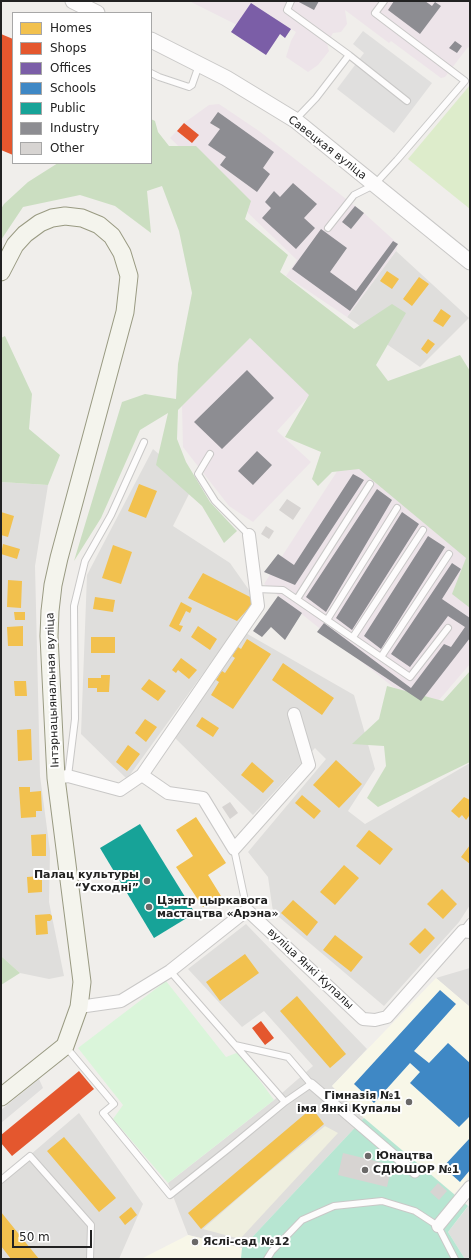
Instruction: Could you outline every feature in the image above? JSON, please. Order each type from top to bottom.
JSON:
[{"type":"main road","name":"Інтэрнацыянальная вуліца","points":[[1,272],[15,245],[25,234],[40,223],[52,218],[64,216],[82,218],[99,225],[112,236],[122,253],[129,276],[125,312],[53,585],[50,611],[49,636],[82,982],[79,1007],[65,1046]]},
{"type":"main road","points":[[1,1097],[65,1046]]},
{"type":"street","points":[[73,1],[95,12]]},
{"type":"street","name":"Савецкая вуліца","points":[[152,41],[226,78],[295,120],[470,262]]},
{"type":"street","points":[[62,777],[120,790],[142,775],[258,606],[249,535]]},
{"type":"street","points":[[142,775],[168,793],[203,798],[234,849],[309,765],[294,714]]},
{"type":"street","points":[[79,1007],[121,1001],[170,972],[247,910]]},
{"type":"street","name":"вуліца Янкі Купалы","points":[[247,910],[363,1019],[375,1020],[387,1017],[468,929]]},
{"type":"street","points":[[310,1084],[415,1173]]},
{"type":"street","points":[[438,1226],[470,1187]]},
{"type":"lane","points":[[291,1],[287,10],[349,55],[407,101]]},
{"type":"lane","points":[[328,228],[354,195],[374,185],[465,81],[375,13],[384,1]]},
{"type":"lane","points":[[295,120],[316,98],[349,55]]},
{"type":"lane","points":[[152,74],[189,87],[192,85],[199,65]]},
{"type":"lane","points":[[62,777],[75,719],[74,606],[85,561],[111,515],[144,442]]},
{"type":"lane","points":[[210,454],[198,474],[215,501],[249,535]]},
{"type":"lane","points":[[296,599],[370,484]]},
{"type":"lane","points":[[327,620],[397,508]]},
{"type":"lane","points":[[352,637],[423,530]]},
{"type":"lane","points":[[381,657],[449,554]]},
{"type":"lane","points":[[256,589],[283,590],[410,677],[448,628]]},
{"type":"lane","points":[[234,849],[247,910]]},
{"type":"lane","points":[[170,972],[285,1102]]},
{"type":"lane","points":[[65,1046],[114,1104],[103,1113],[170,1195],[285,1102],[310,1084],[288,1057],[235,1045]]},
{"type":"lane","points":[[1,1180],[30,1156],[91,1225],[90,1259]]},
{"type":"lane","points":[[267,1259],[272,1251],[302,1220],[334,1206],[382,1201],[415,1211],[438,1226],[456,1259]]},
{"type":"shaded area","points":[[189,1],[470,1],[470,48],[468,47],[445,77],[441,78],[391,41],[389,43],[345,10],[347,24],[341,32],[333,33],[327,44],[329,51],[318,65],[308,72],[286,57],[291,41],[296,32],[251,3],[237,25]]},
{"type":"shaded area","points":[[363,31],[432,83],[394,133],[337,89],[364,53],[353,44]]},
{"type":"shaded area","points":[[219,104],[259,131],[364,213],[398,244],[396,251],[347,317],[286,276],[297,260],[170,138],[184,123],[209,105]]},
{"type":"shaded area","points":[[396,251],[469,318],[420,367],[347,317]]},
{"type":"shaded area","points":[[250,338],[310,395],[277,431],[311,462],[253,522],[229,506],[183,447],[182,406]]},
{"type":"shaded area","points":[[153,449],[194,484],[173,526],[230,563],[256,600],[127,779],[81,734],[87,575]]},
{"type":"shaded area","points":[[349,453],[470,549],[470,664],[427,714],[264,584]]},
{"type":"shaded area","points":[[1,482],[48,485],[35,566],[40,776],[50,851],[49,902],[64,976],[49,979],[20,973],[1,956]]},
{"type":"shaded area","points":[[244,632],[354,695],[375,769],[348,811],[365,824],[470,763],[470,905],[459,922],[384,1006],[273,912],[268,877],[248,852],[326,759],[315,748],[253,815],[173,736]]},
{"type":"shaded area","points":[[246,924],[367,1049],[332,1086],[364,1118],[242,1248],[188,1235],[168,1183],[274,1100],[313,1066],[264,1011],[242,1027],[188,969]]},
{"type":"shaded area","points":[[470,968],[470,1007],[436,978]]},
{"type":"shaded area","name":"Гімназія №1 імя Янкі Купалы","points":[[436,978],[470,1007],[470,1176],[454,1194],[364,1118],[332,1086]]},
{"type":"shaded area","points":[[39,1079],[43,1088],[1,1123],[1,1110]]},
{"type":"shaded area","points":[[79,1113],[143,1204],[119,1259],[1,1259],[1,1180]]},
{"type":"shaded area","points":[[470,1204],[470,1259],[465,1259],[448,1232]]},
{"type":"shaded area","name":"Яслі-сад №12","points":[[188,1235],[242,1248],[241,1259],[141,1259]]},
{"type":"green space","points":[[470,85],[470,209],[408,159]]},
{"type":"green space","points":[[152,120],[155,121],[158,132],[169,146],[196,146],[251,201],[245,219],[288,255],[280,272],[354,329],[392,304],[406,313],[376,365],[388,381],[460,355],[470,371],[470,608],[452,594],[466,558],[359,469],[332,472],[318,486],[312,479],[321,452],[285,437],[309,395],[250,338],[178,410],[177,439],[186,462],[210,502],[237,531],[224,543],[202,506],[156,465],[168,413],[140,430],[101,518],[74,561],[122,402],[145,394],[176,399],[178,364],[192,293],[179,231],[162,186],[147,191],[151,233],[115,206],[80,195],[23,207],[1,240],[1,209],[4,204],[28,182],[56,164],[152,164]]},
{"type":"green space","points":[[5,336],[32,394],[29,429],[60,455],[48,485],[1,482],[1,338]]},
{"type":"green space","points":[[470,671],[470,762],[378,807],[367,798],[386,766],[384,746],[352,744],[379,719],[387,686],[443,701]]},
{"type":"green space","points":[[1,956],[20,973],[1,985]]},
{"type":"green space","points":[[166,981],[226,1057],[239,1052],[274,1100],[168,1183],[113,1119],[123,1105],[78,1048]]},
{"type":"green space","name":"Юнацтва","points":[[364,1118],[468,1206],[448,1232],[465,1259],[241,1259],[242,1248]]},
{"type":"green space","points":[[325,1126],[338,1133],[240,1239],[203,1229],[259,1180]]},
{"type":"building: Homes","points":[[387,271],[399,279],[392,289],[380,281]]},
{"type":"building: Homes","points":[[419,277],[429,284],[412,306],[403,299]]},
{"type":"building: Homes","points":[[441,309],[451,316],[443,327],[433,321]]},
{"type":"building: Homes","points":[[428,339],[435,344],[427,354],[421,349]]},
{"type":"building: Homes","points":[[139,484],[157,491],[146,518],[128,511]]},
{"type":"building: Homes","points":[[1,512],[14,516],[8,537],[1,535]]},
{"type":"building: Homes","points":[[3,544],[20,549],[17,559],[1,554]]},
{"type":"building: Homes","points":[[113,545],[132,552],[121,584],[102,578]]},
{"type":"building: Homes","points":[[203,573],[256,600],[237,621],[188,598]]},
{"type":"building: Homes","points":[[8,580],[22,581],[21,608],[7,607]]},
{"type":"building: Homes","points":[[95,597],[115,600],[113,612],[93,609]]},
{"type":"building: Homes","points":[[181,602],[192,608],[190,613],[186,611],[179,625],[183,626],[180,632],[169,626]]},
{"type":"building: Homes","points":[[14,612],[25,612],[25,620],[15,620]]},
{"type":"building: Homes","points":[[23,626],[23,646],[8,646],[7,627]]},
{"type":"building: Homes","points":[[198,626],[217,639],[210,650],[191,637]]},
{"type":"building: Homes","points":[[91,637],[115,637],[115,653],[91,653]]},
{"type":"building: Homes","points":[[247,639],[271,654],[233,709],[211,695],[219,682],[216,680],[222,671],[225,673],[235,658],[232,656],[238,647],[241,649]]},
{"type":"building: Homes","points":[[181,658],[197,670],[189,679],[178,670],[176,673],[172,670]]},
{"type":"building: Homes","points":[[283,663],[334,698],[322,715],[272,680]]},
{"type":"building: Homes","points":[[101,675],[110,675],[109,692],[97,692],[97,688],[88,688],[88,678],[101,678]]},
{"type":"building: Homes","points":[[149,679],[166,691],[158,701],[141,689]]},
{"type":"building: Homes","points":[[14,681],[26,681],[27,696],[15,696]]},
{"type":"building: Homes","points":[[202,717],[219,728],[213,737],[196,726]]},
{"type":"building: Homes","points":[[145,719],[157,727],[146,742],[135,733]]},
{"type":"building: Homes","points":[[31,729],[32,760],[18,761],[17,730]]},
{"type":"building: Homes","points":[[128,745],[140,754],[127,771],[116,762]]},
{"type":"building: Homes","points":[[336,760],[362,784],[339,808],[313,785]]},
{"type":"building: Homes","points":[[252,762],[274,781],[263,793],[241,775]]},
{"type":"building: Homes","points":[[19,787],[30,787],[30,792],[41,791],[42,811],[36,811],[36,817],[21,818]]},
{"type":"building: Homes","points":[[302,795],[321,811],[314,819],[295,803]]},
{"type":"building: Homes","points":[[464,797],[470,800],[470,817],[469,816],[466,820],[462,815],[459,818],[451,811]]},
{"type":"building: Homes","points":[[196,817],[226,863],[208,875],[221,896],[203,907],[176,867],[193,856],[176,830]]},
{"type":"building: Homes","points":[[369,830],[393,849],[380,865],[356,846]]},
{"type":"building: Homes","points":[[46,834],[46,856],[32,856],[31,835]]},
{"type":"building: Homes","points":[[470,845],[470,864],[461,857]]},
{"type":"building: Homes","points":[[344,865],[359,878],[335,905],[320,892]]},
{"type":"building: Homes","points":[[42,876],[42,892],[28,893],[27,877]]},
{"type":"building: Homes","points":[[442,889],[457,904],[443,919],[427,904]]},
{"type":"building: Homes","points":[[293,900],[318,922],[307,936],[281,913]]},
{"type":"building: Homes","points":[[50,914],[52,919],[47,921],[48,934],[36,935],[35,915]]},
{"type":"building: Homes","points":[[425,928],[435,938],[420,954],[409,944]]},
{"type":"building: Homes","points":[[335,935],[363,957],[351,972],[323,950]]},
{"type":"building: Homes","points":[[245,954],[259,973],[220,1001],[206,982]]},
{"type":"building: Homes","points":[[297,996],[346,1054],[330,1068],[280,1011]]},
{"type":"building: Homes","points":[[312,1108],[324,1124],[201,1229],[188,1213]]},
{"type":"building: Homes","points":[[64,1137],[116,1198],[99,1212],[47,1151]]},
{"type":"building: Homes","points":[[131,1207],[137,1215],[125,1225],[119,1217]]},
{"type":"building: Homes","points":[[1,1212],[39,1259],[11,1259],[1,1246]]},
{"type":"building: Shops","points":[[1,34],[12,39],[12,155],[1,150]]},
{"type":"building: Shops","points":[[184,123],[199,135],[192,143],[177,131]]},
{"type":"building: Shops","points":[[261,1021],[274,1038],[265,1045],[252,1028]]},
{"type":"building: Shops","points":[[79,1071],[94,1089],[12,1156],[1,1143],[1,1135]]},
{"type":"building: Offices","points":[[251,3],[291,29],[285,38],[280,34],[266,55],[231,32]]},
{"type":"building: Schools","points":[[440,990],[456,1004],[414,1051],[429,1063],[448,1043],[470,1063],[470,1117],[459,1127],[410,1083],[420,1072],[410,1063],[374,1103],[354,1084]]},
{"type":"building: Schools","points":[[470,1138],[470,1170],[460,1182],[443,1167]]},
{"type":"building: Public","name":"Палац культуры “Усходні”","points":[[140,824],[195,913],[154,938],[100,848]]},
{"type":"building: Industry","points":[[297,1],[319,1],[314,10]]},
{"type":"building: Industry","points":[[394,1],[425,1],[432,6],[435,2],[441,6],[420,34],[388,10]]},
{"type":"building: Industry","points":[[455,41],[462,46],[457,53],[449,48]]},
{"type":"building: Industry","points":[[218,112],[274,152],[263,168],[270,174],[257,192],[220,165],[226,157],[208,145],[220,129],[210,123]]},
{"type":"building: Industry","points":[[293,183],[317,204],[304,218],[315,228],[296,249],[262,218],[271,208],[265,202],[274,191],[280,197]]},
{"type":"building: Industry","points":[[355,206],[364,213],[351,229],[342,222]]},
{"type":"building: Industry","points":[[321,229],[347,248],[330,272],[356,291],[393,241],[398,244],[350,311],[292,269]]},
{"type":"building: Industry","points":[[247,370],[274,398],[222,449],[194,422]]},
{"type":"building: Industry","points":[[257,451],[272,465],[253,485],[238,471]]},
{"type":"building: Industry","points":[[353,474],[364,480],[295,585],[264,572],[278,554],[294,565]]},
{"type":"building: Industry","points":[[377,489],[392,500],[326,612],[306,597]]},
{"type":"building: Industry","points":[[402,512],[419,524],[352,630],[336,618]]},
{"type":"building: Industry","points":[[428,536],[445,547],[381,649],[364,636]]},
{"type":"building: Industry","points":[[452,563],[461,569],[442,599],[470,618],[470,638],[421,701],[317,632],[324,623],[411,688],[444,644],[451,647],[465,627],[448,616],[410,667],[391,654]]},
{"type":"building: Industry","points":[[278,596],[302,613],[285,640],[271,627],[262,637],[253,631]]},
{"type":"building: Other","points":[[287,499],[301,508],[293,520],[279,510]]},
{"type":"building: Other","points":[[266,526],[274,531],[269,539],[261,534]]},
{"type":"building: Other","points":[[230,802],[238,813],[230,819],[222,807]]},
{"type":"building: Other","name":"СДЮШОР №1","points":[[343,1153],[392,1165],[387,1187],[338,1175]]},
{"type":"building: Other","points":[[438,1183],[447,1191],[439,1200],[430,1192]]},
{"type":"place","name":"Палац культуры “Усходні”","points":[[147,881]]},
{"type":"place","name":"Цэнтр цыркавога мастацтва «Арэна»","points":[[149,907]]},
{"type":"place","name":"Гімназія №1 імя Янкі Купалы","points":[[409,1102]]},
{"type":"place","name":"Юнацтва","points":[[368,1156]]},
{"type":"place","name":"СДЮШОР №1","points":[[365,1170]]},
{"type":"place","name":"Яслі-сад №12","points":[[195,1242]]}]
